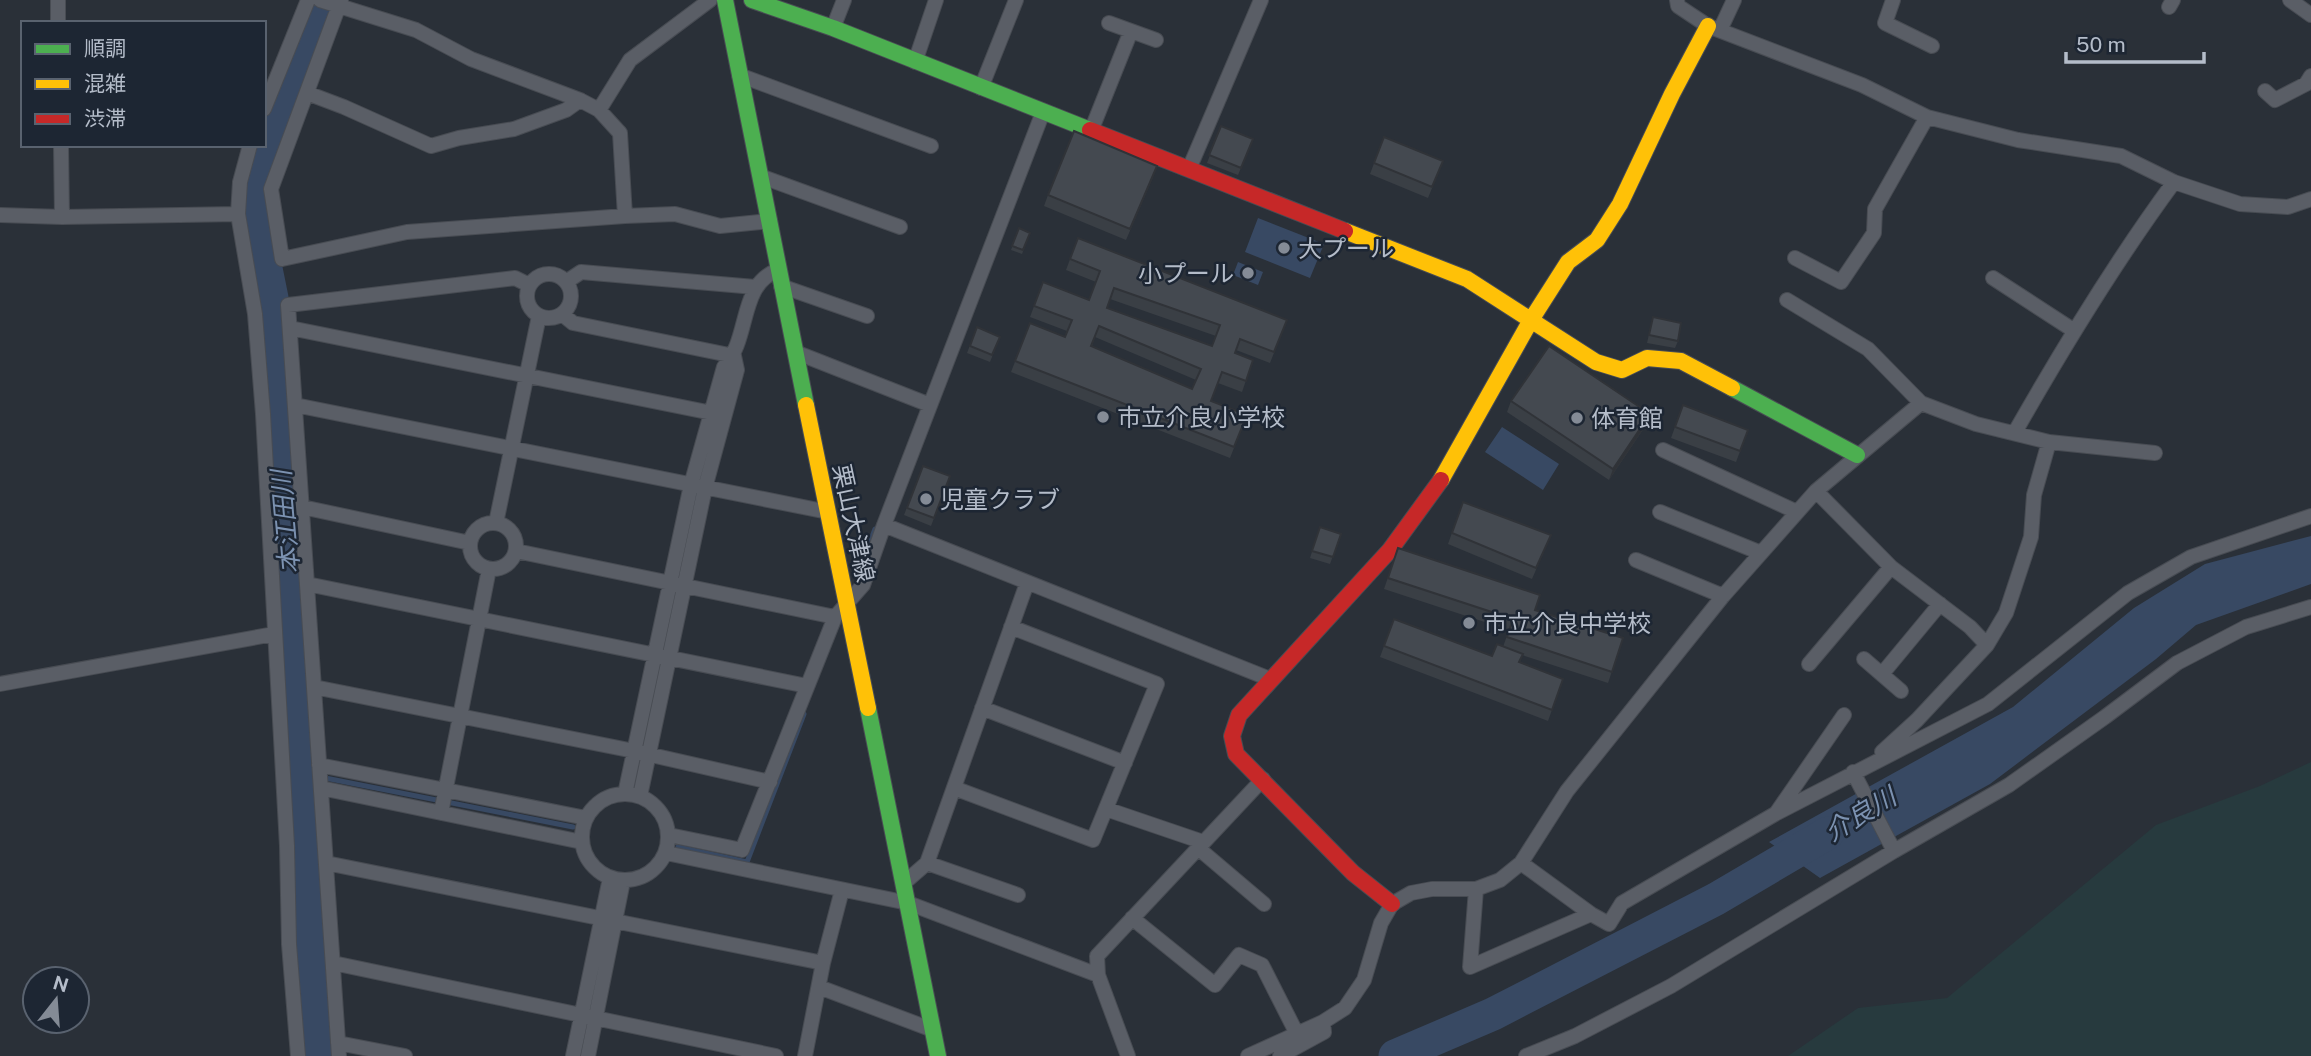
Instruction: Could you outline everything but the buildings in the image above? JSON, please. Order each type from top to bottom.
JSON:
[{"type":"street","points":[[58,0],[58,21]]},
{"type":"street","points":[[266,99],[270,79],[308,0]]},
{"type":"street","points":[[320,0],[340,3],[416,30],[471,59],[580,100],[599,110],[620,133],[625,216]]},
{"type":"street","points":[[599,110],[630,60],[710,0]]},
{"type":"street","name":"栗山大津線","points":[[725,0],[779,278],[939,1056]]},
{"type":"street","points":[[752,0],[833,28],[1467,278],[1596,362],[1622,370],[1647,358],[1681,361],[1857,455]]},
{"type":"street","points":[[833,28],[844,0]]},
{"type":"street","points":[[915,62],[936,0]]},
{"type":"street","points":[[981,88],[1016,0]]},
{"type":"street","points":[[1189,169],[1261,0]]},
{"type":"street","points":[[1676,0],[1678,6],[1714,28],[1862,85],[1927,117],[2018,140],[2121,156],[2174,182],[2240,204],[2288,207],[2311,200]]},
{"type":"street","points":[[1392,904],[1353,873],[1236,754],[1232,736],[1239,715],[1390,550],[1447,472],[1531,320],[1568,262],[1597,240],[1620,204],[1672,94],[1734,0]]},
{"type":"street","points":[[1893,0],[1885,23],[1932,46]]},
{"type":"street","points":[[2290,0],[2311,15]]},
{"type":"street","points":[[340,3],[271,189],[282,259],[407,232],[675,214],[720,226],[770,221]]},
{"type":"street","points":[[1108,23],[1156,40]]},
{"type":"street","points":[[1091,131],[1131,31]]},
{"type":"street","points":[[739,75],[931,146]]},
{"type":"street","points":[[2265,91],[2275,100],[2309,83]]},
{"type":"street","points":[[307,93],[431,146],[459,138],[513,129],[566,110],[580,100]]},
{"type":"street","points":[[669,835],[742,850],[835,617],[863,585],[1043,112]]},
{"type":"street","points":[[1794,258],[1841,282],[1874,233],[1875,209],[1927,117]]},
{"type":"street","points":[[61,147],[62,217]]},
{"type":"street","points":[[249,147],[240,182],[238,214],[255,314],[287,846],[289,944],[298,1056]]},
{"type":"street","points":[[760,176],[900,226]]},
{"type":"street","points":[[2015,432],[2073,330],[2131,240],[2174,182]]},
{"type":"street","points":[[0,215],[62,217],[238,214]]},
{"type":"street","points":[[566,282],[581,272],[755,287]]},
{"type":"street","points":[[546,273],[561,277],[571,296],[570,304],[562,314],[553,318],[539,316],[533,312],[526,299],[529,285],[539,275],[546,273]]},
{"type":"street","points":[[640,796],[642,753],[698,486],[718,414],[724,367],[734,356],[755,287],[764,275],[779,278],[867,316]]},
{"type":"street","points":[[405,1056],[338,1049],[288,305],[515,278],[529,285]]},
{"type":"street","points":[[1993,278],[2073,330]]},
{"type":"street","points":[[1787,300],[1868,349],[1921,403],[1976,424],[2049,442],[2155,453]]},
{"type":"street","points":[[562,314],[573,323],[734,356]]},
{"type":"street","points":[[496,523],[539,316]]},
{"type":"street","points":[[290,328],[718,414]]},
{"type":"street","points":[[795,352],[930,405]]},
{"type":"street","points":[[1248,1056],[1323,1022],[1345,1008],[1364,980],[1381,923],[1392,904],[1411,894],[1432,889],[1476,888],[1500,880],[1521,863],[1567,791],[1723,596],[1816,491],[1921,403]]},
{"type":"street","points":[[295,405],[828,512]]},
{"type":"street","points":[[1868,765],[1917,720],[1987,645],[2006,613],[2031,537],[2034,495],[2049,442]]},
{"type":"street","points":[[1663,450],[1797,512]]},
{"type":"street","points":[[1816,491],[1891,567],[1970,627],[1987,645]]},
{"type":"street","points":[[302,508],[470,543]]},
{"type":"street","points":[[1660,512],[1761,553]]},
{"type":"street","points":[[1521,863],[1609,924],[1622,903],[1775,814],[1988,704],[2128,593],[2191,557],[2311,516]]},
{"type":"street","points":[[496,523],[508,528],[512,533],[516,551],[503,567],[489,569],[472,557],[470,543],[476,530],[496,523]]},
{"type":"street","points":[[884,525],[1270,679]]},
{"type":"street","points":[[516,551],[835,617]]},
{"type":"street","points":[[1636,560],[1723,596]]},
{"type":"street","points":[[1809,664],[1891,567]]},
{"type":"street","points":[[443,801],[489,569]]},
{"type":"street","points":[[904,883],[927,863],[1027,583]]},
{"type":"street","points":[[307,584],[807,686]]},
{"type":"street","points":[[1882,674],[1940,604]]},
{"type":"street","points":[[1527,1056],[1575,1036],[1671,986],[1891,844],[2009,785],[2177,663],[2246,627],[2311,607]]},
{"type":"street","points":[[954,788],[1093,840],[1157,684],[1011,627]]},
{"type":"street","points":[[0,684],[274,634]]},
{"type":"street","points":[[1864,659],[1901,691]]},
{"type":"street","points":[[314,687],[642,753],[770,782]]},
{"type":"street","points":[[982,708],[1125,763]]},
{"type":"street","points":[[1775,814],[1844,715]]},
{"type":"street","points":[[625,794],[642,753]]},
{"type":"street","points":[[319,765],[582,842]]},
{"type":"street","points":[[1853,772],[1891,844]]},
{"type":"street","points":[[1128,1056],[1098,975],[1097,956],[1263,779]]},
{"type":"street","points":[[321,788],[586,818]]},
{"type":"street","points":[[625,794],[640,796],[660,811],[669,835],[666,853],[659,865],[636,880],[616,880],[591,864],[582,842],[586,818],[602,800],[625,794]]},
{"type":"street","points":[[1106,809],[1200,845],[1265,904]]},
{"type":"street","points":[[666,853],[908,903],[1098,975]]},
{"type":"street","points":[[326,863],[823,963]]},
{"type":"street","points":[[927,863],[1018,895]]},
{"type":"street","points":[[573,1056],[588,1017],[616,880]]},
{"type":"street","points":[[1476,888],[1470,968],[1591,914]]},
{"type":"street","points":[[805,1056],[823,963],[842,890]]},
{"type":"street","points":[[1132,918],[1215,985],[1239,955],[1262,965],[1297,1034]]},
{"type":"street","points":[[332,963],[776,1056]]},
{"type":"street","points":[[819,987],[933,1030]]},
{"type":"street","points":[[588,1017],[588,1056]]},
{"type":"street","points":[[1280,1056],[1324,1032],[1323,1022]]},
{"type":"green space","points":[[2311,762],[2311,1056],[1788,1056],[1858,1008],[1947,998],[2156,825],[2260,786]]},
{"type":"water","name":"大プール","points":[[1258,218],[1324,244],[1310,278],[1245,252]]},
{"type":"water","name":"小プール","points":[[1238,262],[1263,272],[1258,285],[1233,275]]},
{"type":"water","points":[[1502,427],[1559,464],[1543,490],[1485,452]]},
{"type":"water","points":[[2311,536],[2311,584],[2196,625],[2156,659],[1990,784],[1820,878],[1769,842],[2013,707],[2134,608],[2205,564]]},
{"type":"waterway","name":"本江田川","points":[[318,1056],[301,796],[292,598],[276,421],[272,298],[259,234],[263,171],[325,0]]},
{"type":"waterway","points":[[861,566],[875,529]]},
{"type":"waterway","points":[[678,847],[747,862],[804,714]]},
{"type":"waterway","points":[[300,773],[573,827]]},
{"type":"waterway","name":"介良川","points":[[1395,1056],[1493,1014],[1716,899],[1828,833]]},
{"type":"traffic: fast","points":[[725,0],[806,405]]},
{"type":"traffic: fast","points":[[752,0],[833,28],[1090,130]]},
{"type":"traffic: fast","points":[[1732,388],[1857,455]]},
{"type":"traffic: fast","points":[[868,708],[938,1056]]},
{"type":"traffic: slow","points":[[1441,480],[1531,320],[1568,262],[1597,240],[1620,204],[1672,94],[1708,26]]},
{"type":"traffic: slow","points":[[1345,231],[1467,279],[1596,362],[1622,370],[1647,358],[1681,361],[1732,388]]},
{"type":"traffic: slow","points":[[806,405],[868,708]]},
{"type":"traffic: jam","points":[[1090,130],[1345,231]]},
{"type":"traffic: jam","points":[[1392,904],[1353,873],[1236,754],[1232,736],[1239,715],[1390,550],[1441,480]]},
{"type":"place","name":"大プール","points":[[1284,248]]},
{"type":"place","name":"小プール","points":[[1248,273]]},
{"type":"place","name":"市立介良小学校","points":[[1103,417]]},
{"type":"place","name":"体育館","points":[[1577,418]]},
{"type":"place","name":"児童クラブ","points":[[926,499]]},
{"type":"place","name":"市立介良中学校","points":[[1469,623]]}]
